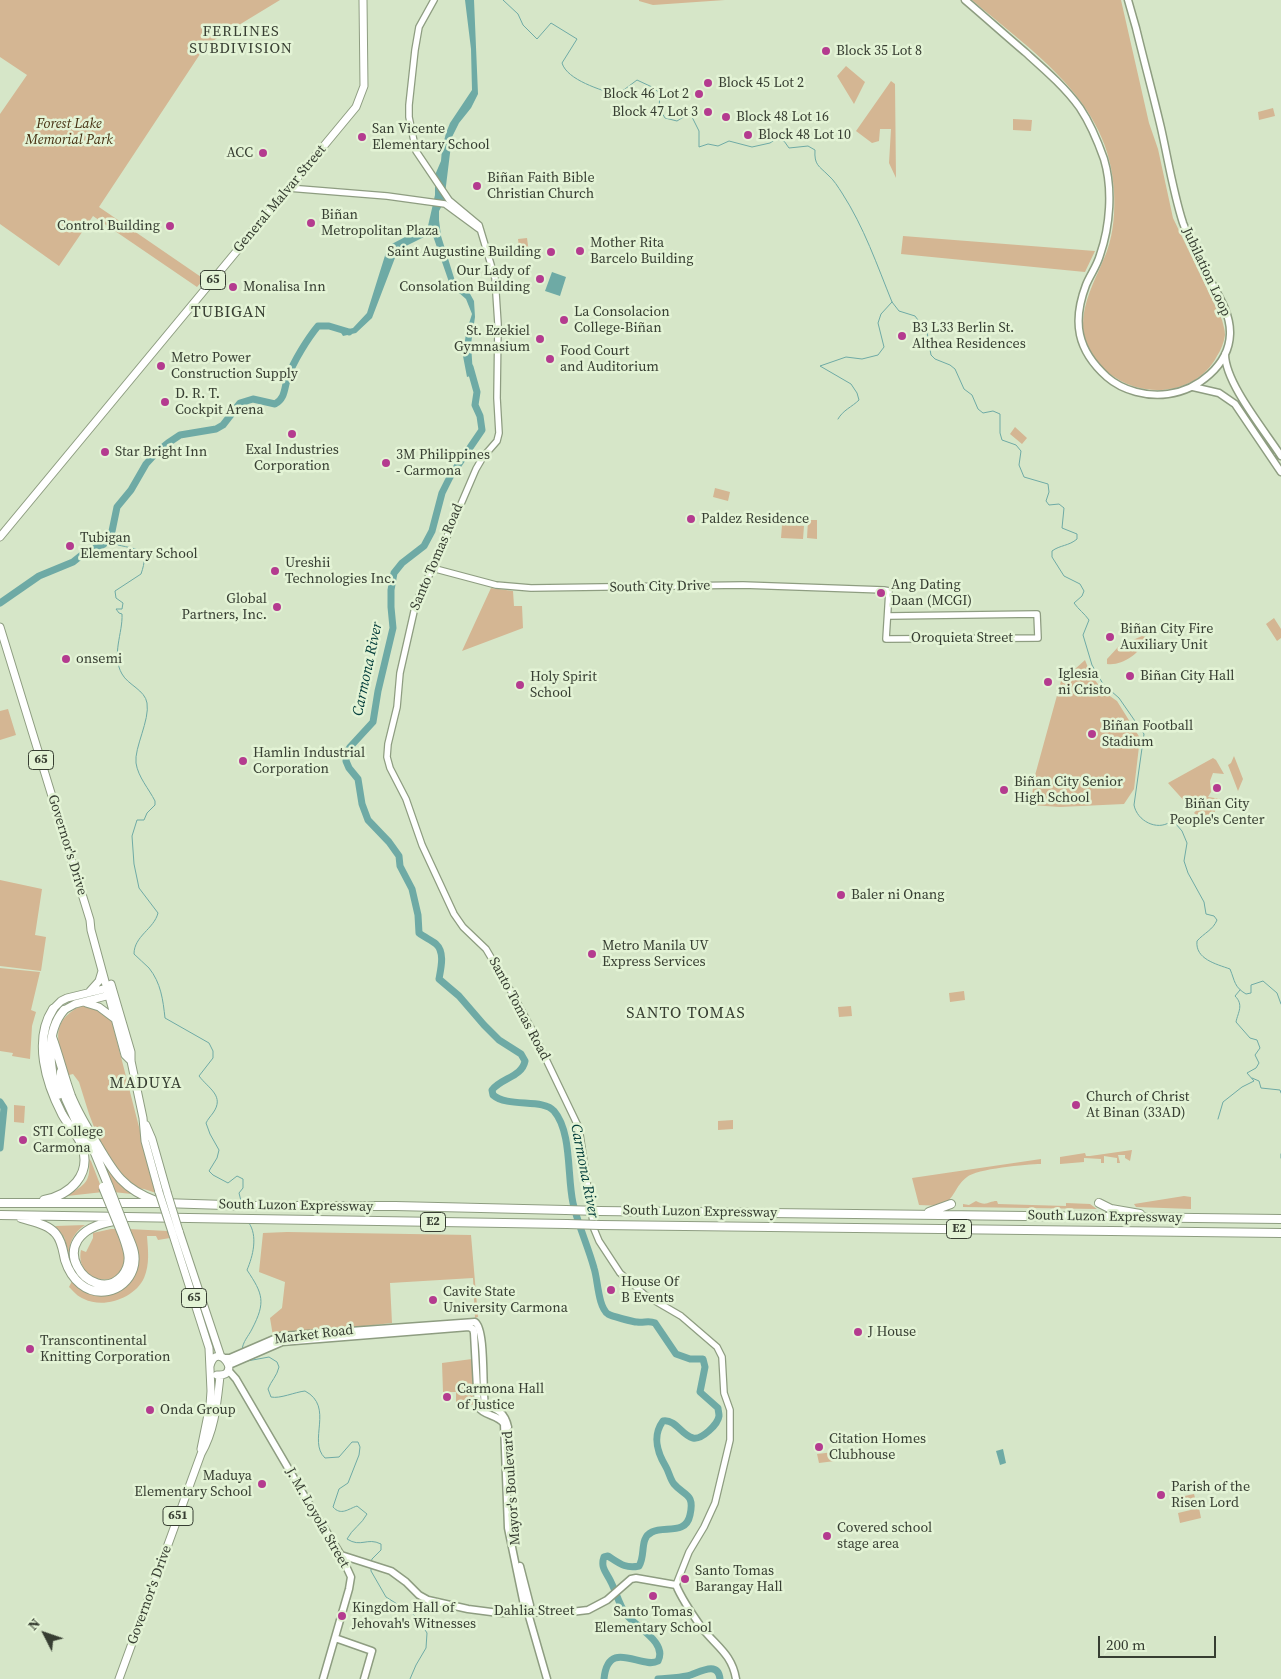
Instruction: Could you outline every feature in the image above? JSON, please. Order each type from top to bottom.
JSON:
[{"type":"highway","name":"General Malvar Street","points":[[0,537],[344,122],[359,101],[364,80],[363,0]]},
{"type":"highway","name":"Governor's Drive","points":[[0,627],[90,920],[102,969],[131,1052],[130,1061],[143,1118],[152,1139],[163,1192],[209,1348],[210,1405],[201,1445],[201,1454]]},
{"type":"highway","name":"Governor's Drive","points":[[90,920],[96,929],[116,1020],[125,1054],[130,1061]]},
{"type":"highway","points":[[88,993],[99,981],[102,969]]},
{"type":"highway","points":[[106,1187],[90,1155],[82,1146],[62,1113],[49,1086],[43,1037],[46,1022],[53,1009],[64,999],[88,993],[111,991]]},
{"type":"highway","points":[[12,1215],[46,1226],[55,1232],[59,1238],[68,1268],[73,1277],[82,1286],[94,1291],[115,1289],[130,1276],[135,1258],[106,1187],[95,1153],[66,1113],[56,1087],[51,1061],[52,1037],[55,1024],[64,1010],[111,991]]},
{"type":"highway","points":[[81,1002],[96,1005],[116,1020]]},
{"type":"highway","points":[[52,1037],[72,1097],[81,1117],[113,1171],[135,1192],[163,1203]]},
{"type":"highway","points":[[60,1060],[63,1090],[81,1132]]},
{"type":"highway","points":[[32,1202],[60,1195],[78,1182],[84,1167],[82,1146]]},
{"type":"highway","points":[[1099,1202],[1115,1210],[1164,1218]]},
{"type":"highway","name":"South Luzon Expressway","points":[[3,1203],[163,1203],[599,1211],[1281,1219]]},
{"type":"highway","points":[[919,1215],[951,1204]]},
{"type":"highway","name":"South Luzon Expressway","points":[[0,1215],[226,1220],[1281,1233]]},
{"type":"highway","points":[[125,1236],[129,1259],[126,1269],[120,1278],[114,1282],[104,1284],[90,1280],[82,1274],[76,1264],[74,1252],[77,1240],[82,1234],[89,1228],[102,1223],[133,1218]]},
{"type":"highway","name":"Governor's Drive","points":[[175,1231],[222,1357]]},
{"type":"highway","points":[[222,1357],[213,1359],[210,1368],[215,1374],[220,1376],[225,1374],[228,1368]]},
{"type":"highway","name":"65","points":[[222,1357],[228,1368]]},
{"type":"highway","name":"Governor's Drive","points":[[119,1679],[201,1454],[208,1442],[213,1424],[220,1376]]},
{"type":"main road","name":"Jubilation Loop","points":[[965,0],[1048,72],[1061,86],[1080,108],[1098,143],[1105,162],[1109,186],[1109,211],[1100,257],[1087,282],[1080,304],[1078,330],[1085,350],[1096,366],[1111,380],[1132,390],[1150,394],[1168,394],[1193,387],[1208,376],[1225,354],[1230,335],[1228,317],[1182,221],[1128,0]]},
{"type":"main road","points":[[1225,354],[1228,370],[1236,388],[1281,456]]},
{"type":"main road","points":[[1193,387],[1216,392],[1228,398],[1241,411],[1281,472]]},
{"type":"main road","points":[[1228,398],[1235,394],[1236,388]]},
{"type":"main road","name":"Mayor's Boulevard","points":[[409,1330],[472,1322],[480,1327],[485,1405],[500,1411],[506,1418],[509,1430],[512,1528],[520,1569],[530,1605],[528,1613],[547,1679]]},
{"type":"main road","name":"Market Road","points":[[222,1357],[235,1358],[282,1336],[409,1330]]},
{"type":"main road","name":"Market Road","points":[[228,1368],[235,1358]]},
{"type":"main road","name":"J. M. Loyola Street","points":[[228,1368],[340,1555],[351,1577],[323,1679]]},
{"type":"main road","name":"Dahlia Street","points":[[340,1555],[396,1574],[428,1600],[468,1609],[499,1613],[588,1610],[595,1608],[631,1579],[636,1578],[676,1585]]},
{"type":"main road","points":[[676,1585],[681,1597],[698,1622],[731,1661],[736,1679]]},
{"type":"main road","points":[[334,1638],[372,1651],[364,1679]]},
{"type":"street","name":"Santo Tomas Road","points":[[434,0],[419,27],[408,105],[409,117],[416,151],[449,200],[479,225],[494,270],[498,324],[497,398],[499,433],[497,441],[483,457],[476,469],[418,596],[400,673],[397,707],[388,744],[387,757],[390,768],[406,799],[422,845],[454,914],[463,927],[486,949],[512,993],[579,1128],[594,1228],[599,1241],[620,1273],[646,1295],[681,1316],[717,1347],[722,1357],[724,1393],[730,1410],[729,1444],[715,1503],[687,1556],[676,1585]]},
{"type":"street","points":[[288,188],[428,200],[445,204],[481,230]]},
{"type":"street","name":"South City Drive","points":[[432,568],[496,585],[531,588],[743,585],[889,591],[889,616]]},
{"type":"street","name":"Oroquieta Street","points":[[1038,614],[1038,638],[886,639],[889,616],[1038,614]]},
{"type":"green space","name":"Forest Lake Memorial Park","points":[[0,0],[280,0],[206,45],[99,207],[204,279],[197,287],[93,216],[59,266],[0,224],[0,114],[27,75],[0,57]]},
{"type":"green space","points":[[639,0],[725,0],[653,5]]},
{"type":"green space","points":[[972,0],[1121,0],[1173,218],[1222,320],[1224,329],[1225,335],[1221,349],[1209,368],[1198,378],[1185,385],[1171,389],[1143,389],[1129,385],[1107,372],[1087,347],[1083,329],[1086,306],[1107,251],[1114,221],[1114,191],[1109,159],[1099,131],[1084,105],[1065,82],[1043,60]]},
{"type":"green space","points":[[846,66],[865,82],[854,104],[837,76]]},
{"type":"green space","points":[[891,81],[895,84],[896,178],[889,163],[891,129],[880,129],[879,141],[872,143],[856,131]]},
{"type":"green space","points":[[1273,108],[1275,116],[1259,120],[1258,112]]},
{"type":"green space","points":[[1013,119],[1032,120],[1031,131],[1013,130]]},
{"type":"green space","points":[[903,236],[1095,251],[1085,272],[901,254]]},
{"type":"green space","points":[[527,238],[529,253],[520,254],[518,239]]},
{"type":"green space","points":[[1015,427],[1027,438],[1022,444],[1010,434]]},
{"type":"green space","points":[[715,488],[730,492],[728,501],[713,497]]},
{"type":"green space","points":[[808,520],[817,520],[817,539],[807,538]]},
{"type":"green space","points":[[782,525],[804,526],[803,539],[781,538]]},
{"type":"green space","points":[[491,588],[513,591],[514,606],[522,606],[523,628],[462,651]]},
{"type":"green space","points":[[1274,618],[1281,629],[1281,638],[1277,641],[1266,624]]},
{"type":"green space","points":[[1142,636],[1146,637],[1146,642],[1134,655],[1119,663],[1107,664],[1107,659],[1119,646]]},
{"type":"green space","name":"Biñan Football Stadium","points":[[1085,660],[1091,675],[1104,692],[1117,701],[1140,738],[1134,789],[1124,804],[1060,807],[1031,805],[1034,779],[1064,670],[1075,669]]},
{"type":"green space","points":[[8,709],[16,735],[0,740],[0,711]]},
{"type":"green space","points":[[1234,756],[1243,779],[1238,791],[1228,765]]},
{"type":"green space","points":[[1213,758],[1224,774],[1213,773],[1210,781],[1211,792],[1208,797],[1221,799],[1207,824],[1194,813],[1202,804],[1196,796],[1187,804],[1168,783]]},
{"type":"green space","points":[[0,880],[42,889],[35,935],[46,937],[41,971],[0,966]]},
{"type":"green space","points":[[0,968],[40,972],[31,1010],[36,1012],[32,1026],[30,1059],[12,1056],[13,1053],[0,1051]]},
{"type":"green space","points":[[964,991],[965,1000],[950,1002],[949,993]]},
{"type":"green space","points":[[81,1006],[98,1010],[112,1022],[156,1193],[136,1188],[118,1172],[99,1140],[79,1082],[73,1074],[69,1075],[61,1055],[58,1036],[59,1027],[70,1012]]},
{"type":"green space","points":[[851,1006],[852,1016],[839,1017],[838,1007]]},
{"type":"green space","points":[[14,1105],[25,1106],[24,1123],[14,1122]]},
{"type":"green space","points":[[733,1120],[733,1129],[718,1130],[718,1121]]},
{"type":"green space","points":[[1132,1150],[1130,1161],[1125,1158],[1125,1155],[1118,1155],[1120,1163],[1117,1163],[1117,1158],[1104,1156],[1104,1163],[1101,1163],[1101,1159],[1084,1158],[1084,1162],[1060,1164],[1060,1157],[1085,1153],[1086,1156],[1090,1156]]},
{"type":"green space","points":[[99,1152],[115,1179],[132,1194],[113,1192]]},
{"type":"green space","points":[[89,1159],[103,1192],[67,1196],[86,1182],[89,1173]]},
{"type":"green space","points":[[1041,1159],[1041,1164],[1002,1168],[972,1174],[960,1184],[950,1199],[942,1206],[919,1205],[912,1178]]},
{"type":"green space","points":[[1184,1196],[1191,1197],[1191,1209],[1136,1207],[1134,1204]]},
{"type":"green space","points":[[976,1201],[983,1204],[997,1201],[998,1204],[1066,1206],[1066,1203],[1090,1204],[1097,1209],[963,1207],[963,1204],[969,1205]]},
{"type":"green space","points":[[85,1225],[73,1237],[69,1254],[64,1237],[55,1226]]},
{"type":"green space","points":[[118,1229],[125,1260],[122,1270],[116,1276],[100,1279],[91,1276],[85,1270],[81,1261],[81,1250],[86,1252],[93,1238],[93,1233]]},
{"type":"green space","points":[[128,1229],[168,1231],[170,1238],[158,1240],[156,1236],[147,1236],[147,1268],[144,1278],[134,1291],[118,1300],[109,1302],[92,1302],[82,1298],[69,1287],[72,1281],[82,1290],[90,1293],[126,1285]]},
{"type":"green space","points":[[263,1233],[471,1235],[478,1317],[475,1318],[473,1278],[390,1283],[392,1323],[273,1336],[270,1318],[282,1308],[285,1282],[259,1272]]},
{"type":"green space","points":[[472,1359],[475,1405],[456,1405],[456,1392],[443,1392],[442,1363]]},
{"type":"green space","points":[[834,1452],[835,1461],[819,1463],[817,1454]]},
{"type":"green space","points":[[1194,1494],[1197,1505],[1178,1509],[1175,1498]]},
{"type":"green space","points":[[1199,1508],[1201,1518],[1180,1523],[1178,1513]]},
{"type":"water","points":[[465,0],[474,0],[478,94],[452,137],[444,202],[439,211],[439,220],[441,236],[455,281],[469,292],[474,301],[475,317],[471,344],[473,375],[467,377],[463,356],[466,333],[472,314],[466,299],[450,285],[432,233],[398,250],[372,318],[356,333],[343,336],[340,331],[353,328],[367,313],[388,246],[428,226],[435,195],[435,175],[441,161],[446,133],[450,123],[472,90],[471,49]]},
{"type":"water","points":[[552,272],[566,277],[560,296],[545,291]]},
{"type":"water","points":[[1003,1449],[1006,1463],[1000,1465],[996,1451]]},
{"type":"waterway","points":[[503,0],[518,14],[523,25],[537,39],[551,23],[577,39],[562,63],[565,69],[577,79],[617,95],[637,80],[660,93],[659,108],[665,118],[677,121],[690,113],[699,131],[699,147],[708,144],[718,146],[729,141],[752,147],[770,143],[776,139],[784,141],[789,148],[808,146],[815,150],[815,159],[818,165],[836,184],[857,219],[892,302],[899,311],[915,316],[927,332],[931,355],[955,369],[964,389],[972,395],[978,409],[983,413],[993,411],[1000,414],[1002,440],[1016,445],[1021,451],[1019,465],[1024,477],[1048,484],[1049,492],[1046,501],[1049,505],[1059,504],[1064,508],[1062,528],[1077,534],[1077,539],[1052,551],[1052,557],[1064,576],[1080,584],[1084,591],[1082,596],[1074,603],[1089,620],[1083,635],[1092,665],[1103,684],[1119,698],[1144,734],[1134,805],[1136,811],[1148,823],[1154,825],[1175,823],[1182,831],[1187,843],[1184,861],[1188,873],[1204,902],[1206,914],[1214,916],[1217,920],[1211,929],[1197,941],[1199,952],[1208,960],[1230,969],[1237,986],[1246,994],[1251,993],[1251,985],[1263,981],[1277,993],[1281,1004]]},
{"type":"waterway","points":[[838,419],[842,413],[859,400],[857,393],[851,384],[820,366],[846,357],[862,359],[878,355],[884,347],[878,323],[881,314],[892,302]]},
{"type":"waterway","points":[[0,603],[39,576],[73,562],[83,554],[104,544],[111,536],[117,507],[131,490],[146,464],[168,443],[180,435],[216,429],[223,425],[240,403],[253,399],[275,404],[279,402],[293,364],[305,343],[318,326],[329,326],[349,332]]},
{"type":"waterway","name":"Carmona River","points":[[470,367],[477,392],[475,405],[480,416],[482,430],[450,477],[442,493],[432,531],[424,546],[402,563],[394,573],[391,590],[393,628],[378,691],[373,722],[350,747],[347,752],[346,761],[358,779],[362,804],[368,820],[389,842],[399,856],[400,866],[412,889],[418,915],[419,933],[436,944],[441,951],[442,960],[439,979],[459,996],[499,1040],[521,1054],[525,1061],[520,1071],[492,1090],[493,1095],[507,1101],[549,1107],[560,1120],[566,1142],[573,1203],[594,1268],[602,1306],[610,1315],[637,1322],[655,1323],[676,1354],[690,1359],[703,1359],[705,1367],[700,1392],[718,1408],[719,1416],[716,1423],[701,1437],[693,1438],[668,1421],[663,1421],[658,1432],[658,1450],[671,1480],[690,1499],[691,1508],[688,1521],[680,1528],[657,1530],[648,1535],[645,1538],[639,1566],[626,1566],[608,1556],[604,1557],[603,1567],[625,1613],[655,1641],[660,1654],[658,1661],[651,1663],[619,1657],[612,1660],[607,1667],[604,1679]]},
{"type":"waterway","points":[[114,524],[115,540],[118,545],[141,552],[144,559],[141,574],[115,591],[116,598],[123,603],[122,609],[116,609],[122,614],[117,652],[119,667],[125,678],[146,698],[147,703],[146,717],[137,750],[136,763],[141,778],[155,801],[155,805],[147,813],[144,820],[137,820],[132,836],[134,864],[139,888],[158,913],[153,924],[137,942],[134,954],[149,968],[159,986],[165,1018],[209,1043],[213,1051],[213,1058],[199,1076],[214,1093],[217,1102],[213,1113],[206,1123],[219,1150],[217,1158],[209,1171],[228,1183],[237,1176],[243,1179],[243,1188],[239,1193],[241,1201]]},
{"type":"waterway","points":[[1218,1119],[1223,1102],[1242,1087],[1254,1081],[1247,1073],[1256,1068],[1259,1063],[1255,1055],[1260,1048],[1257,1040],[1250,1038],[1236,1022],[1240,1006],[1235,996],[1240,990]]},
{"type":"waterway","points":[[1252,1078],[1259,1081],[1261,1088],[1280,1090],[1281,1093]]},
{"type":"waterway","points":[[0,1102],[4,1108],[0,1148]]},
{"type":"waterway","points":[[242,1350],[261,1305],[259,1292],[247,1270],[253,1252],[254,1240],[249,1223]]},
{"type":"waterway","points":[[247,1361],[269,1357],[277,1362],[279,1367],[268,1389],[271,1397],[305,1391],[314,1398],[320,1415],[318,1443],[320,1451],[325,1458],[339,1457],[352,1442],[358,1442],[360,1447],[359,1455],[348,1483],[339,1489],[333,1507],[336,1510],[342,1511],[357,1506],[367,1514],[347,1539],[356,1543],[376,1542],[381,1544],[381,1550],[371,1562]]},
{"type":"waterway","points":[[371,1566],[371,1571],[386,1597],[413,1614],[427,1633],[426,1648],[410,1679]]},
{"type":"waterway","name":"Carmona River","points":[[658,1679],[687,1676],[706,1669],[715,1670],[720,1679]]},
{"type":"place","name":"Block 35 Lot 8","points":[[826,51]]},
{"type":"place","name":"Block 45 Lot 2","points":[[708,83]]},
{"type":"place","name":"Block 46 Lot 2","points":[[699,94]]},
{"type":"place","name":"Block 47 Lot 3","points":[[708,112]]},
{"type":"place","name":"Block 48 Lot 16","points":[[726,117]]},
{"type":"place","name":"Block 48 Lot 10","points":[[748,135]]},
{"type":"place","name":"San Vicente Elementary School","points":[[362,137]]},
{"type":"place","name":"ACC","points":[[263,153]]},
{"type":"place","name":"Biñan Faith Bible Christian Church","points":[[477,186]]},
{"type":"place","name":"Biñan Metropolitan Plaza","points":[[311,223]]},
{"type":"place","name":"Control Building","points":[[170,226]]},
{"type":"place","name":"Mother Rita Barcelo Building","points":[[580,251]]},
{"type":"place","name":"Saint Augustine Building","points":[[551,252]]},
{"type":"place","name":"Our Lady of Consolation Building","points":[[540,279]]},
{"type":"place","name":"Monalisa Inn","points":[[233,287]]},
{"type":"place","name":"La Consolacion College-Biñan","points":[[564,320]]},
{"type":"place","name":"B3 L33 Berlin St. Althea Residences","points":[[902,336]]},
{"type":"place","name":"St. Ezekiel Gymnasium","points":[[540,339]]},
{"type":"place","name":"Food Court and Auditorium","points":[[550,359]]},
{"type":"place","name":"Metro Power Construction Supply","points":[[161,366]]},
{"type":"place","name":"D. R. T. Cockpit Arena","points":[[165,402]]},
{"type":"place","name":"Exal Industries Corporation","points":[[292,434]]},
{"type":"place","name":"Star Bright Inn","points":[[105,452]]},
{"type":"place","name":"3M Philippines - Carmona","points":[[386,463]]},
{"type":"place","name":"Paldez Residence","points":[[691,519]]},
{"type":"place","name":"Tubigan Elementary School","points":[[70,546]]},
{"type":"place","name":"Ureshii Technologies Inc.","points":[[275,571]]},
{"type":"place","name":"Ang Dating Daan (MCGI)","points":[[881,593]]},
{"type":"place","name":"Global Partners, Inc.","points":[[277,607]]},
{"type":"place","name":"Biñan City Fire Auxiliary Unit","points":[[1110,637]]},
{"type":"place","name":"onsemi","points":[[66,659]]},
{"type":"place","name":"Biñan City Hall","points":[[1130,676]]},
{"type":"place","name":"Iglesia ni Cristo","points":[[1048,682]]},
{"type":"place","name":"Holy Spirit School","points":[[520,685]]},
{"type":"place","name":"Biñan Football Stadium","points":[[1092,734]]},
{"type":"place","name":"Hamlin Industrial Corporation","points":[[243,761]]},
{"type":"place","name":"Biñan City People's Center","points":[[1217,788]]},
{"type":"place","name":"Biñan City Senior High School","points":[[1004,790]]},
{"type":"place","name":"Baler ni Onang","points":[[841,895]]},
{"type":"place","name":"Metro Manila UV Express Services","points":[[592,954]]},
{"type":"place","name":"Church of Christ At Binan (33AD)","points":[[1076,1105]]},
{"type":"place","name":"STI College Carmona","points":[[23,1140]]},
{"type":"place","name":"House Of B Events","points":[[611,1290]]},
{"type":"place","name":"Cavite State University Carmona","points":[[433,1300]]},
{"type":"place","name":"J House","points":[[858,1332]]},
{"type":"place","name":"Transcontinental Knitting Corporation","points":[[30,1349]]},
{"type":"place","name":"Carmona Hall of Justice","points":[[447,1397]]},
{"type":"place","name":"Onda Group","points":[[150,1410]]},
{"type":"place","name":"Citation Homes Clubhouse","points":[[819,1447]]},
{"type":"place","name":"Maduya Elementary School","points":[[262,1484]]},
{"type":"place","name":"Parish of the Risen Lord","points":[[1161,1495]]},
{"type":"place","name":"Covered school stage area","points":[[827,1536]]},
{"type":"place","name":"Santo Tomas Barangay Hall","points":[[685,1579]]},
{"type":"place","name":"Santo Tomas Elementary School","points":[[653,1596]]},
{"type":"place","name":"Kingdom Hall of Jehovah's Witnesses","points":[[342,1616]]},
{"type":"district","name":"FERLINES SUBDIVISION","points":[[241,40]]},
{"type":"district","name":"TUBIGAN","points":[[229,313]]},
{"type":"district","name":"SANTO TOMAS","points":[[686,1014]]},
{"type":"district","name":"MADUYA","points":[[146,1084]]}]
